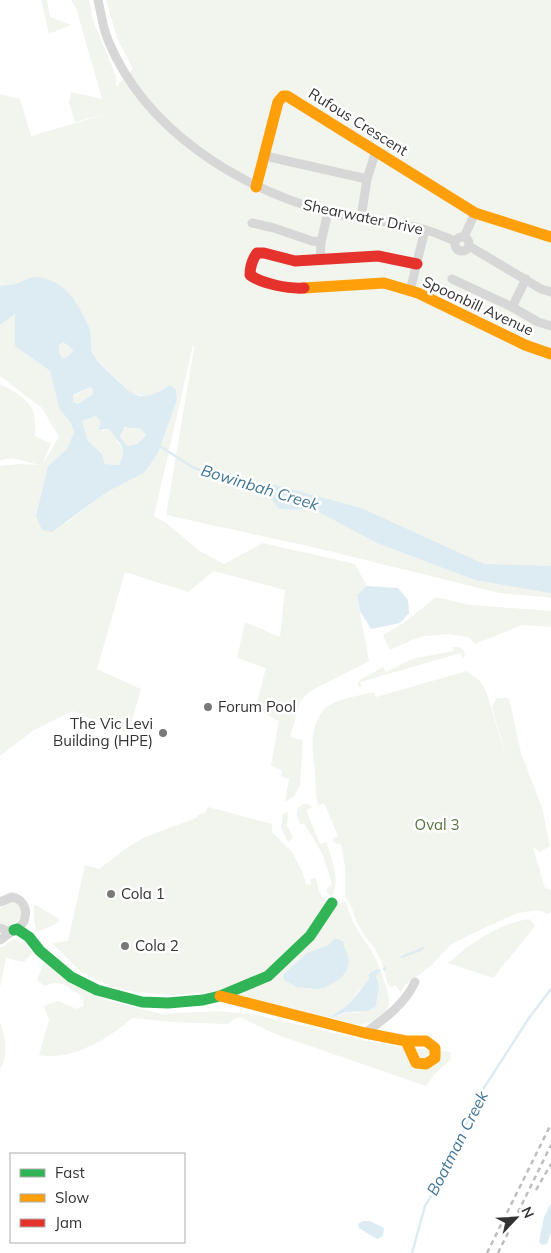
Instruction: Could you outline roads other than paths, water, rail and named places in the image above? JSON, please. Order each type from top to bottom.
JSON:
[{"type":"street","name":"Shearwater Drive","points":[[98,0],[108,40],[119,62],[142,98],[164,122],[194,148],[256,186],[289,200],[328,212],[425,230],[456,241]]},
{"type":"street","name":"Rufous Crescent","points":[[256,186],[278,102],[283,96],[287,96],[475,213],[551,237]]},
{"type":"street","points":[[360,218],[366,179],[376,151]]},
{"type":"street","points":[[265,156],[366,179]]},
{"type":"street","points":[[320,260],[321,242],[328,212]]},
{"type":"street","points":[[464,237],[475,213]]},
{"type":"street","points":[[252,223],[321,242]]},
{"type":"street","points":[[410,291],[425,230]]},
{"type":"street","points":[[459,237],[464,237],[469,240],[469,246],[465,250],[460,250],[455,246],[456,241],[459,237]]},
{"type":"street","points":[[469,246],[541,289],[551,292]]},
{"type":"street","name":"Spoonbill Avenue","points":[[417,264],[378,256],[295,261],[257,253],[253,257],[250,275],[257,280],[296,289],[384,283],[410,291],[525,345],[551,354]]},
{"type":"street","points":[[452,279],[538,322],[551,326]]},
{"type":"street","points":[[512,308],[526,279]]},
{"type":"street","points":[[0,893],[4,900],[16,898],[23,904],[26,915],[18,927],[0,940]]},
{"type":"street","points":[[18,927],[40,951],[71,977],[96,990],[142,1002],[168,1003],[203,1000],[220,996],[268,976],[310,936],[332,903]]},
{"type":"street","points":[[0,928],[8,930],[18,927]]},
{"type":"street","points":[[365,1033],[397,1007],[411,991],[415,982]]},
{"type":"street","points":[[220,996],[365,1033],[406,1041]]},
{"type":"waterway","name":"Bowinbah Creek","points":[[158,445],[194,468],[270,492]]},
{"type":"waterway","points":[[402,957],[423,948]]},
{"type":"waterway","name":"Boatman Creek","points":[[412,1253],[425,1206],[445,1174],[478,1097],[529,1018],[551,989]]},
{"type":"railway","points":[[487,1253],[551,1124]]},
{"type":"railway","points":[[498,1253],[551,1145]]},
{"type":"railway","points":[[536,1190],[551,1164]]},
{"type":"place","name":"Forum Pool","points":[[208,707]]},
{"type":"place","name":"The Vic Levi Building (HPE)","points":[[163,733]]},
{"type":"place","name":"Cola 1","points":[[111,894]]},
{"type":"place","name":"Cola 2","points":[[125,946]]},
{"type":"park label","name":"Oval 3","points":[[437,825]]}]
